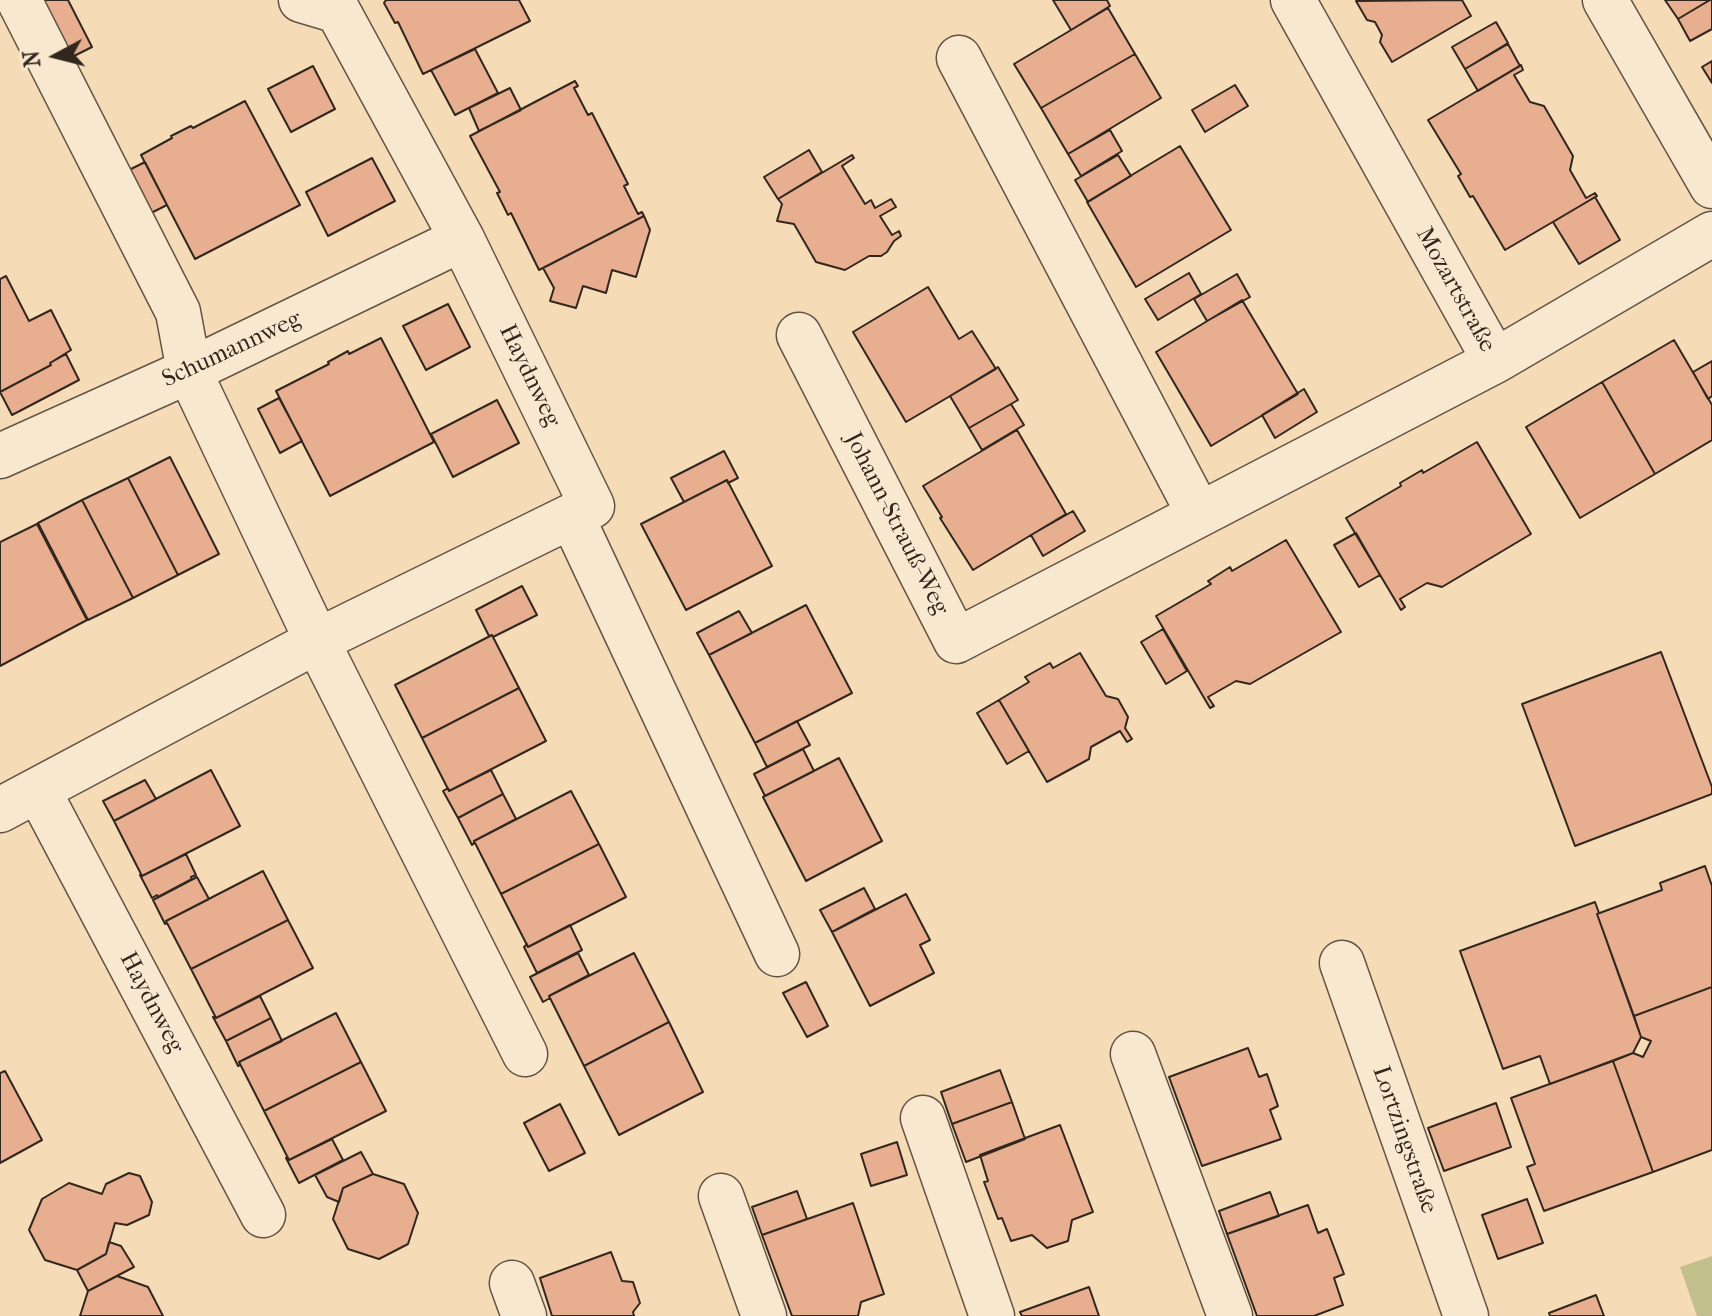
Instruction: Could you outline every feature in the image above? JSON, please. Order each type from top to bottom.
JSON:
[{"type":"street","points":[[19,0],[178,312],[189,371],[317,641],[525,1054]]},
{"type":"street","name":"Haydnweg","points":[[301,0],[338,11],[462,239],[592,506],[572,517]]},
{"type":"street","name":"Mozartstraße","points":[[1293,0],[1495,361],[1712,234]]},
{"type":"street","points":[[1605,0],[1712,186]]},
{"type":"street","points":[[959,58],[1199,514]]},
{"type":"street","name":"Schumannweg","points":[[0,456],[189,371],[462,239]]},
{"type":"street","name":"Johann-Strauß-Weg","points":[[799,335],[956,641],[1495,361]]},
{"type":"street","points":[[0,810],[317,641],[572,517],[777,954]]},
{"type":"street","name":"Haydnweg","points":[[38,790],[263,1215]]},
{"type":"street","name":"Lortzingstraße","points":[[1342,963],[1466,1316]]},
{"type":"street","points":[[1133,1054],[1230,1316]]},
{"type":"street","points":[[923,1118],[992,1316]]},
{"type":"street","points":[[721,1196],[764,1316]]},
{"type":"shaded area","points":[[1712,1256],[1712,1316],[1697,1316],[1680,1267]]},
{"type":"building","points":[[32,0],[68,0],[92,47],[64,61]]},
{"type":"building","points":[[386,0],[519,0],[530,21],[423,74],[398,22],[395,23],[384,3]]},
{"type":"building","points":[[1053,0],[1107,0],[1110,6],[1071,30]]},
{"type":"building","points":[[1462,0],[1471,16],[1392,62],[1380,42],[1382,35],[1375,22],[1367,20],[1356,1]]},
{"type":"building","points":[[1665,0],[1710,0],[1678,19]]},
{"type":"building","points":[[1710,0],[1712,29],[1690,41],[1678,19]]},
{"type":"building","points":[[1108,8],[1135,54],[1041,108],[1014,64]]},
{"type":"building","points":[[1496,22],[1508,43],[1465,69],[1452,47]]},
{"type":"building","points":[[1508,44],[1520,66],[1478,91],[1465,69]]},
{"type":"building","points":[[475,49],[498,93],[455,115],[431,70]]},
{"type":"building","points":[[1135,54],[1161,98],[1068,154],[1041,108]]},
{"type":"building","points":[[1712,61],[1712,83],[1702,67]]},
{"type":"building","points":[[1521,65],[1523,70],[1514,75],[1530,102],[1544,106],[1573,156],[1570,170],[1586,198],[1595,193],[1597,196],[1505,250],[1473,196],[1470,197],[1458,176],[1461,174],[1428,120]]},
{"type":"building","points":[[313,66],[335,109],[291,132],[268,89]]},
{"type":"building","points":[[575,81],[578,86],[574,88],[588,115],[592,113],[628,184],[624,186],[638,214],[642,212],[644,216],[539,270],[470,136]]},
{"type":"building","points":[[1235,85],[1248,106],[1205,132],[1192,110]]},
{"type":"building","points":[[510,88],[521,110],[479,131],[469,108]]},
{"type":"building","points":[[245,101],[300,205],[195,259],[141,155],[171,136]]},
{"type":"building","points":[[1110,130],[1122,151],[1081,176],[1068,154]]},
{"type":"building","points":[[1180,146],[1231,230],[1136,287],[1087,202]]},
{"type":"building","points":[[809,150],[822,172],[778,199],[764,177]]},
{"type":"building","points":[[852,155],[854,158],[842,166],[865,204],[871,200],[875,208],[891,199],[896,207],[880,216],[892,235],[899,231],[901,236],[881,256],[869,256],[845,270],[816,262],[794,224],[777,221],[782,204],[778,199]]},
{"type":"building","points":[[1118,155],[1131,176],[1088,202],[1075,180]]},
{"type":"building","points":[[372,158],[395,201],[328,236],[306,192]]},
{"type":"building","points":[[145,162],[167,205],[145,216],[123,173]]},
{"type":"building","points":[[1595,197],[1620,240],[1579,264],[1553,222]]},
{"type":"building","points":[[644,216],[650,230],[636,277],[612,270],[606,293],[583,286],[576,308],[550,301],[554,288],[543,268]]},
{"type":"building","points":[[1189,273],[1201,294],[1158,320],[1145,299]]},
{"type":"building","points":[[1237,274],[1250,297],[1207,321],[1194,299]]},
{"type":"building","points":[[6,276],[29,321],[51,310],[71,350],[51,365],[0,392],[0,279]]},
{"type":"building","points":[[928,287],[959,339],[972,331],[996,369],[906,422],[853,332]]},
{"type":"building","points":[[1242,300],[1298,394],[1211,446],[1156,352]]},
{"type":"building","points":[[448,304],[470,347],[426,370],[403,326]]},
{"type":"building","points":[[381,338],[434,442],[330,496],[276,391],[348,351],[349,354]]},
{"type":"building","points":[[1674,340],[1712,405],[1712,440],[1655,474],[1602,382]]},
{"type":"building","points":[[66,354],[79,380],[12,415],[0,392]]},
{"type":"building","points":[[1712,361],[1712,396],[1708,399],[1693,372]]},
{"type":"building","points":[[998,367],[1018,400],[969,428],[950,396]]},
{"type":"building","points":[[1602,382],[1655,474],[1580,518],[1526,427]]},
{"type":"building","points":[[1304,389],[1317,412],[1275,438],[1262,415]]},
{"type":"building","points":[[279,398],[302,441],[280,453],[258,409]]},
{"type":"building","points":[[497,400],[519,443],[453,477],[431,434]]},
{"type":"building","points":[[1011,404],[1024,425],[982,450],[969,428]]},
{"type":"building","points":[[1017,430],[1066,514],[973,570],[923,486]]},
{"type":"building","points":[[1477,442],[1531,534],[1442,587],[1427,583],[1400,599],[1405,607],[1401,610],[1346,518],[1422,470],[1423,473]]},
{"type":"building","points":[[724,451],[738,478],[728,483],[727,480],[684,502],[671,478]]},
{"type":"building","points":[[170,457],[219,554],[178,575],[128,478]]},
{"type":"building","points":[[128,478],[178,575],[133,598],[82,500]]},
{"type":"building","points":[[727,480],[772,566],[686,610],[641,524]]},
{"type":"building","points":[[82,500],[133,598],[88,620],[38,523]]},
{"type":"building","points":[[1073,511],[1085,531],[1043,556],[1031,535]]},
{"type":"building","points":[[37,524],[87,620],[0,666],[0,542]]},
{"type":"building","points":[[1356,533],[1380,575],[1359,587],[1334,545]]},
{"type":"building","points":[[1286,540],[1341,632],[1250,684],[1236,681],[1208,697],[1214,706],[1210,708],[1156,616],[1211,584],[1208,581],[1230,567],[1232,571]]},
{"type":"building","points":[[522,586],[537,615],[493,637],[489,636],[476,610]]},
{"type":"building","points":[[806,605],[852,693],[755,743],[709,655]]},
{"type":"building","points":[[739,611],[752,633],[709,655],[697,633]]},
{"type":"building","points":[[1163,629],[1187,671],[1166,684],[1141,642]]},
{"type":"building","points":[[492,635],[519,688],[422,738],[395,685]]},
{"type":"building","points":[[1661,652],[1712,794],[1575,846],[1522,704]]},
{"type":"building","points":[[1080,653],[1106,696],[1118,699],[1128,717],[1125,728],[1132,739],[1127,742],[1120,731],[1091,747],[1089,759],[1047,782],[999,700],[1029,682],[1025,677],[1050,663],[1053,668]]},
{"type":"building","points":[[519,688],[546,741],[449,791],[422,738]]},
{"type":"building","points":[[999,700],[1029,751],[1007,764],[977,713]]},
{"type":"building","points":[[797,721],[810,745],[767,767],[755,743]]},
{"type":"building","points":[[803,749],[814,771],[765,796],[754,774]]},
{"type":"building","points":[[839,758],[882,841],[806,881],[763,797]]},
{"type":"building","points":[[211,770],[240,826],[142,876],[114,821]]},
{"type":"building","points":[[491,770],[503,794],[458,818],[443,791],[448,788],[449,791]]},
{"type":"building","points":[[145,780],[156,799],[114,821],[103,801]]},
{"type":"building","points":[[571,791],[599,844],[501,894],[474,841]]},
{"type":"building","points":[[503,794],[516,819],[474,841],[472,845],[458,818]]},
{"type":"building","points":[[599,844],[626,897],[528,947],[501,894]]},
{"type":"building","points":[[186,854],[196,875],[152,898],[140,875]]},
{"type":"building","points":[[1705,866],[1712,886],[1712,987],[1634,1016],[1597,914],[1662,890],[1660,883]]},
{"type":"building","points":[[263,871],[288,920],[191,969],[166,921]]},
{"type":"building","points":[[197,877],[209,899],[165,924],[153,900]]},
{"type":"building","points":[[864,888],[875,909],[832,932],[820,910]]},
{"type":"building","points":[[906,894],[930,940],[920,945],[934,973],[870,1006],[832,932]]},
{"type":"building","points":[[1595,902],[1641,1037],[1633,1053],[1550,1084],[1540,1056],[1503,1069],[1460,951]]},
{"type":"building","points":[[288,920],[313,968],[216,1018],[191,969]]},
{"type":"building","points":[[570,925],[582,950],[537,973],[524,947]]},
{"type":"building","points":[[578,953],[589,975],[543,1002],[530,977]]},
{"type":"building","points":[[634,953],[669,1022],[584,1066],[549,996]]},
{"type":"building","points":[[806,982],[828,1026],[807,1037],[783,993]]},
{"type":"building","points":[[1712,987],[1712,1150],[1653,1172],[1613,1061],[1633,1053],[1643,1057],[1651,1041],[1641,1037],[1634,1016]]},
{"type":"building","points":[[260,996],[271,1018],[226,1041],[213,1017]]},
{"type":"building","points":[[336,1013],[361,1062],[264,1111],[239,1062]]},
{"type":"building","points":[[271,1018],[282,1041],[239,1062],[238,1066],[226,1041]]},
{"type":"building","points":[[669,1022],[703,1092],[619,1135],[584,1066]]},
{"type":"building","points":[[1248,1048],[1259,1077],[1267,1074],[1278,1106],[1270,1110],[1281,1139],[1202,1166],[1169,1077]]},
{"type":"building","points":[[1613,1061],[1653,1172],[1544,1211],[1527,1167],[1535,1164],[1511,1098]]},
{"type":"building","points":[[361,1062],[386,1111],[289,1160],[264,1111]]},
{"type":"building","points":[[1000,1070],[1012,1102],[952,1124],[941,1092]]},
{"type":"building","points":[[5,1071],[42,1140],[0,1163],[0,1073]]},
{"type":"building","points":[[1012,1102],[1025,1139],[966,1162],[952,1124]]},
{"type":"building","points":[[1496,1103],[1511,1147],[1444,1171],[1428,1128]]},
{"type":"building","points":[[560,1104],[585,1153],[549,1171],[524,1123]]},
{"type":"building","points":[[1060,1125],[1093,1212],[1072,1220],[1068,1241],[1047,1248],[1032,1235],[1011,1241],[1002,1218],[998,1219],[984,1182],[988,1181],[980,1155]]},
{"type":"building","points":[[332,1139],[343,1160],[299,1183],[286,1158],[289,1160]]},
{"type":"building","points":[[897,1142],[907,1175],[871,1186],[861,1154]]},
{"type":"building","points":[[361,1152],[373,1174],[343,1188],[339,1202],[327,1197],[315,1175]]},
{"type":"building","points":[[129,1173],[140,1176],[152,1202],[149,1215],[127,1225],[115,1223],[106,1254],[77,1270],[45,1260],[29,1230],[42,1199],[69,1183],[102,1194],[106,1184]]},
{"type":"building","points":[[373,1174],[404,1184],[418,1213],[408,1244],[379,1259],[348,1249],[333,1219],[343,1188]]},
{"type":"building","points":[[797,1191],[807,1219],[762,1235],[752,1207]]},
{"type":"building","points":[[1270,1192],[1279,1216],[1227,1234],[1219,1211]]},
{"type":"building","points":[[1527,1199],[1543,1243],[1498,1259],[1482,1215]]},
{"type":"building","points":[[853,1203],[884,1294],[861,1302],[858,1316],[792,1316],[762,1235]]},
{"type":"building","points":[[1308,1205],[1318,1233],[1327,1229],[1344,1274],[1334,1278],[1343,1305],[1314,1316],[1257,1316],[1227,1234]]},
{"type":"building","points":[[109,1242],[121,1246],[134,1267],[88,1291],[77,1270],[106,1254]]},
{"type":"building","points":[[611,1252],[622,1281],[633,1282],[640,1303],[633,1312],[634,1316],[552,1316],[540,1278]]},
{"type":"building","points":[[117,1276],[148,1287],[163,1316],[80,1316],[88,1291]]},
{"type":"building","points":[[1089,1287],[1099,1316],[1022,1316],[1020,1312]]},
{"type":"building","points":[[1596,1295],[1604,1316],[1550,1316],[1549,1313]]}]
